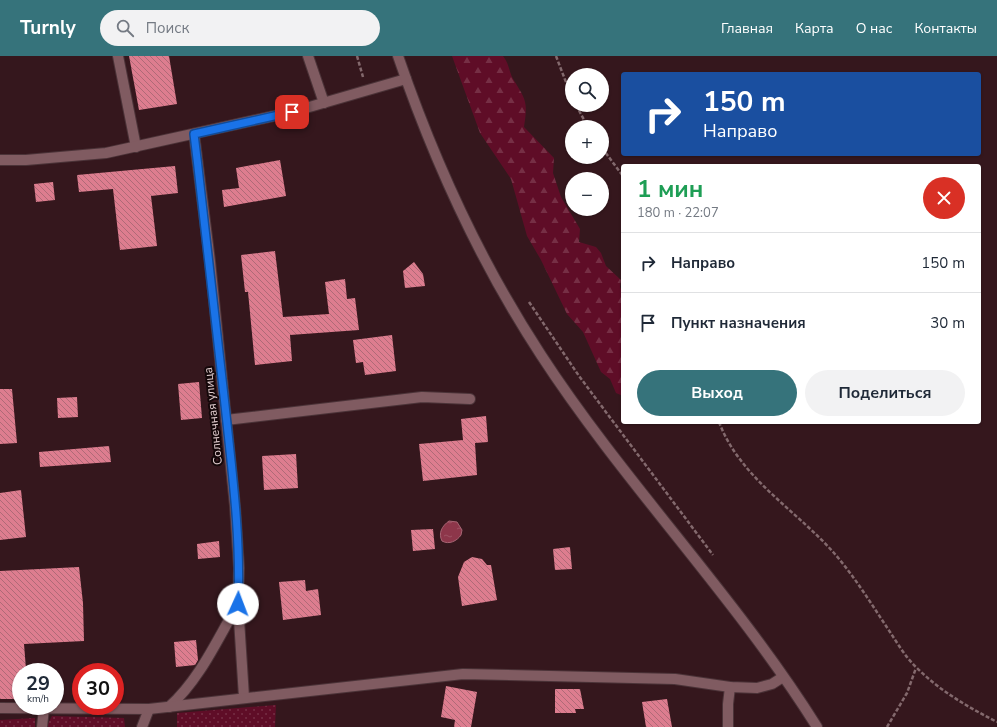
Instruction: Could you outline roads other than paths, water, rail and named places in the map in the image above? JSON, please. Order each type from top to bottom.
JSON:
[{"type":"street","points":[[118,56],[136,147]]},
{"type":"street","points":[[308,56],[324,103]]},
{"type":"street","points":[[398,56],[429,141],[464,219],[504,294],[541,355],[591,426],[741,619],[817,727]]},
{"type":"street","points":[[0,160],[26,160],[106,153],[324,103],[406,79]]},
{"type":"street","name":"Солнечная улица","points":[[194,134],[226,420],[240,568],[238,604],[244,697]]},
{"type":"street","points":[[226,420],[422,397],[470,399]]},
{"type":"street","points":[[169,707],[184,693],[200,671],[238,604]]},
{"type":"street","points":[[64,708],[149,709],[244,697],[463,674],[675,679],[730,687],[758,688],[772,684],[783,677]]},
{"type":"street","points":[[728,727],[730,687]]},
{"type":"street","points":[[0,708],[12,708]]},
{"type":"street","points":[[142,727],[149,709]]},
{"type":"street","points":[[42,727],[43,715]]},
{"type":"water","points":[[449,521],[457,522],[462,530],[461,535],[457,539],[453,542],[447,543],[442,541],[440,535],[444,525]]}]
